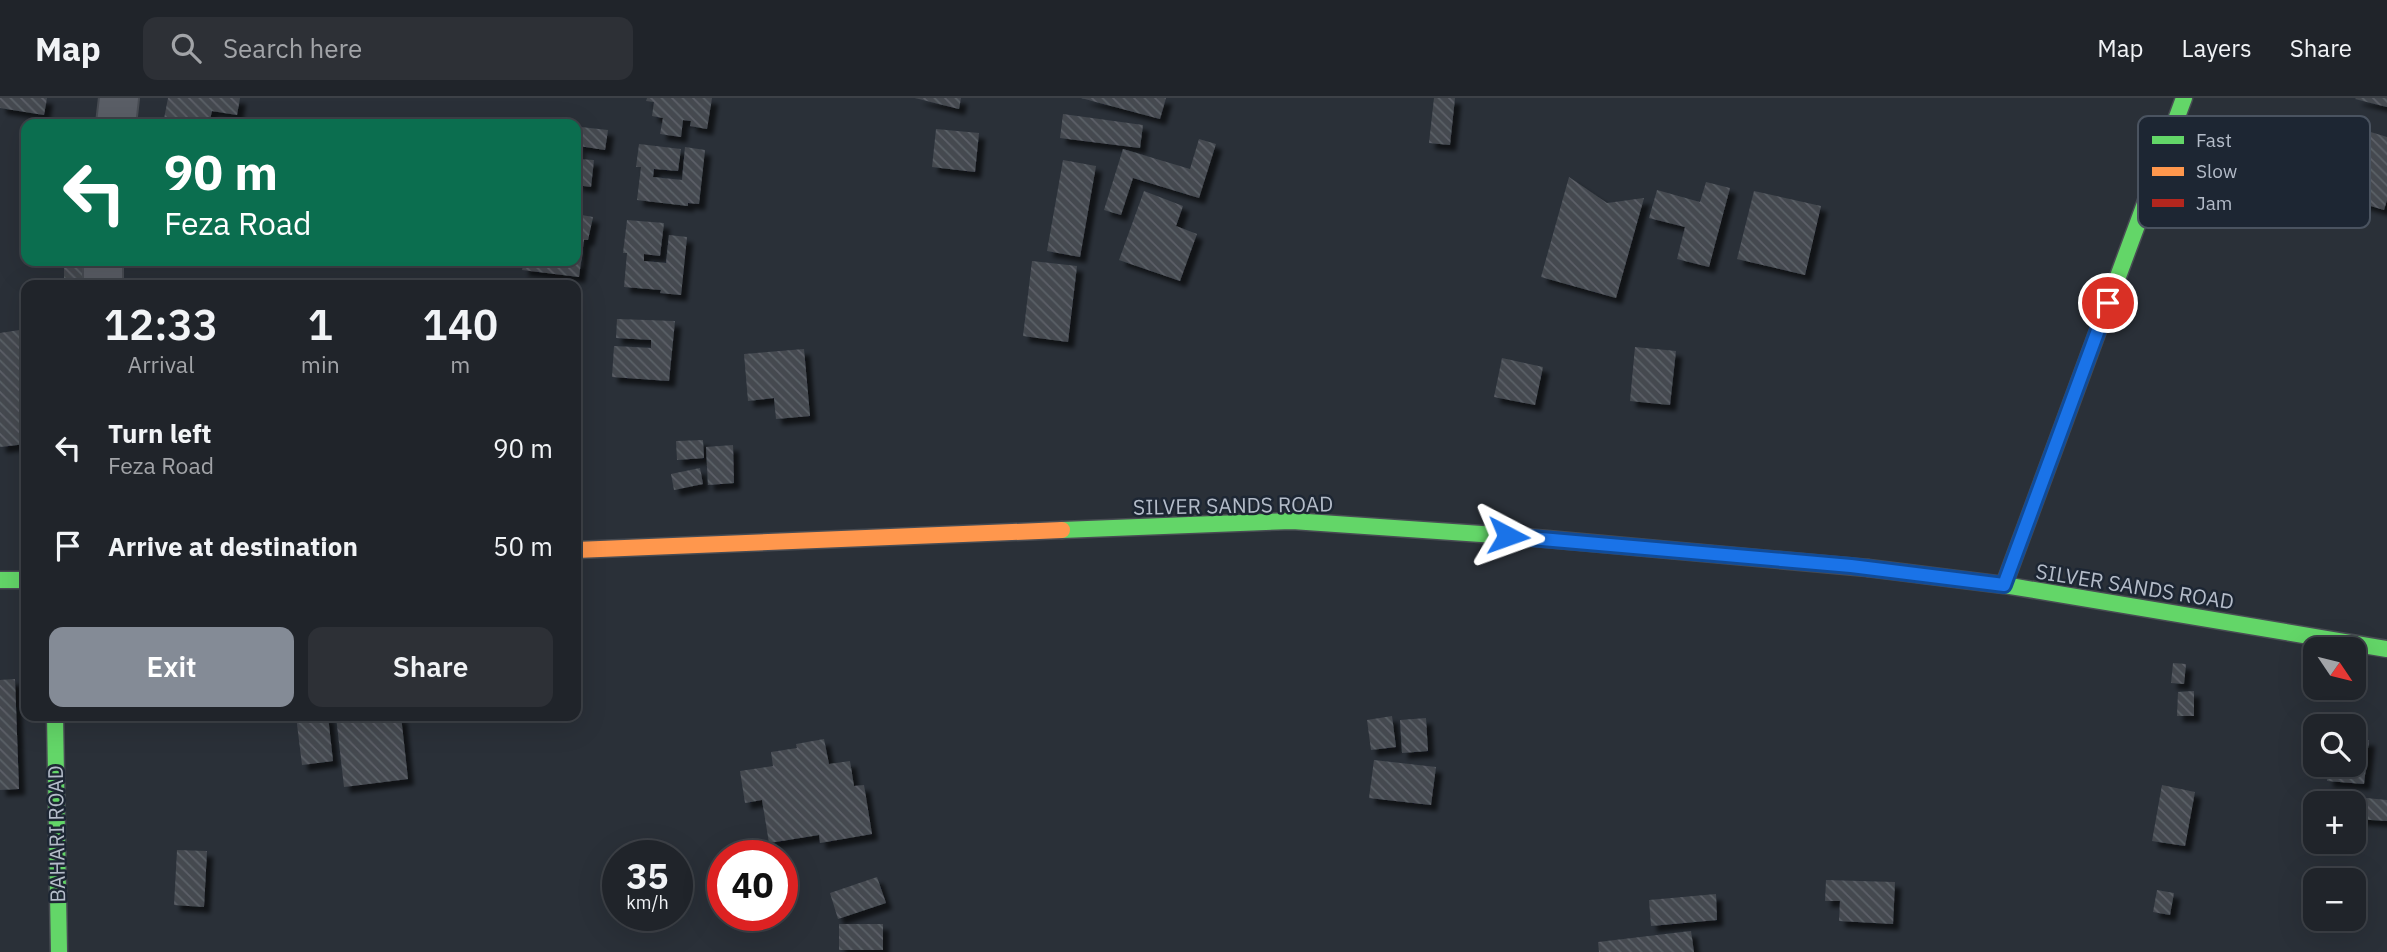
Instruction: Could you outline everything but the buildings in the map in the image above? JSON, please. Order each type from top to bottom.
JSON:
[{"type":"street","points":[[117,119],[119,98]]},
{"type":"street","points":[[2177,116],[2184,98]]},
{"type":"street","points":[[2004,585],[2138,222]]},
{"type":"street","name":"SILVER SANDS ROAD","points":[[581,550],[1292,521],[1603,543],[1851,566],[2004,585],[2387,649]]},
{"type":"street","points":[[0,580],[21,580]]},
{"type":"street","name":"BAHARI ROAD","points":[[55,721],[59,952]]},
{"type":"traffic: fast","points":[[2177,116],[2184,98]]},
{"type":"traffic: fast","points":[[2004,585],[2138,222]]},
{"type":"traffic: fast","points":[[1062,530],[1292,521],[1525,537]]},
{"type":"traffic: fast","points":[[1868,568],[2004,585],[2387,649]]},
{"type":"traffic: fast","points":[[0,580],[21,580]]},
{"type":"traffic: fast","points":[[55,721],[59,952]]},
{"type":"traffic: slow","points":[[581,550],[1062,530]]},
{"type":"traffic: jam","points":[[1525,537],[1868,568]]},
{"type":"route","points":[[1508,536],[1851,566],[2004,585],[2108,303]]}]
